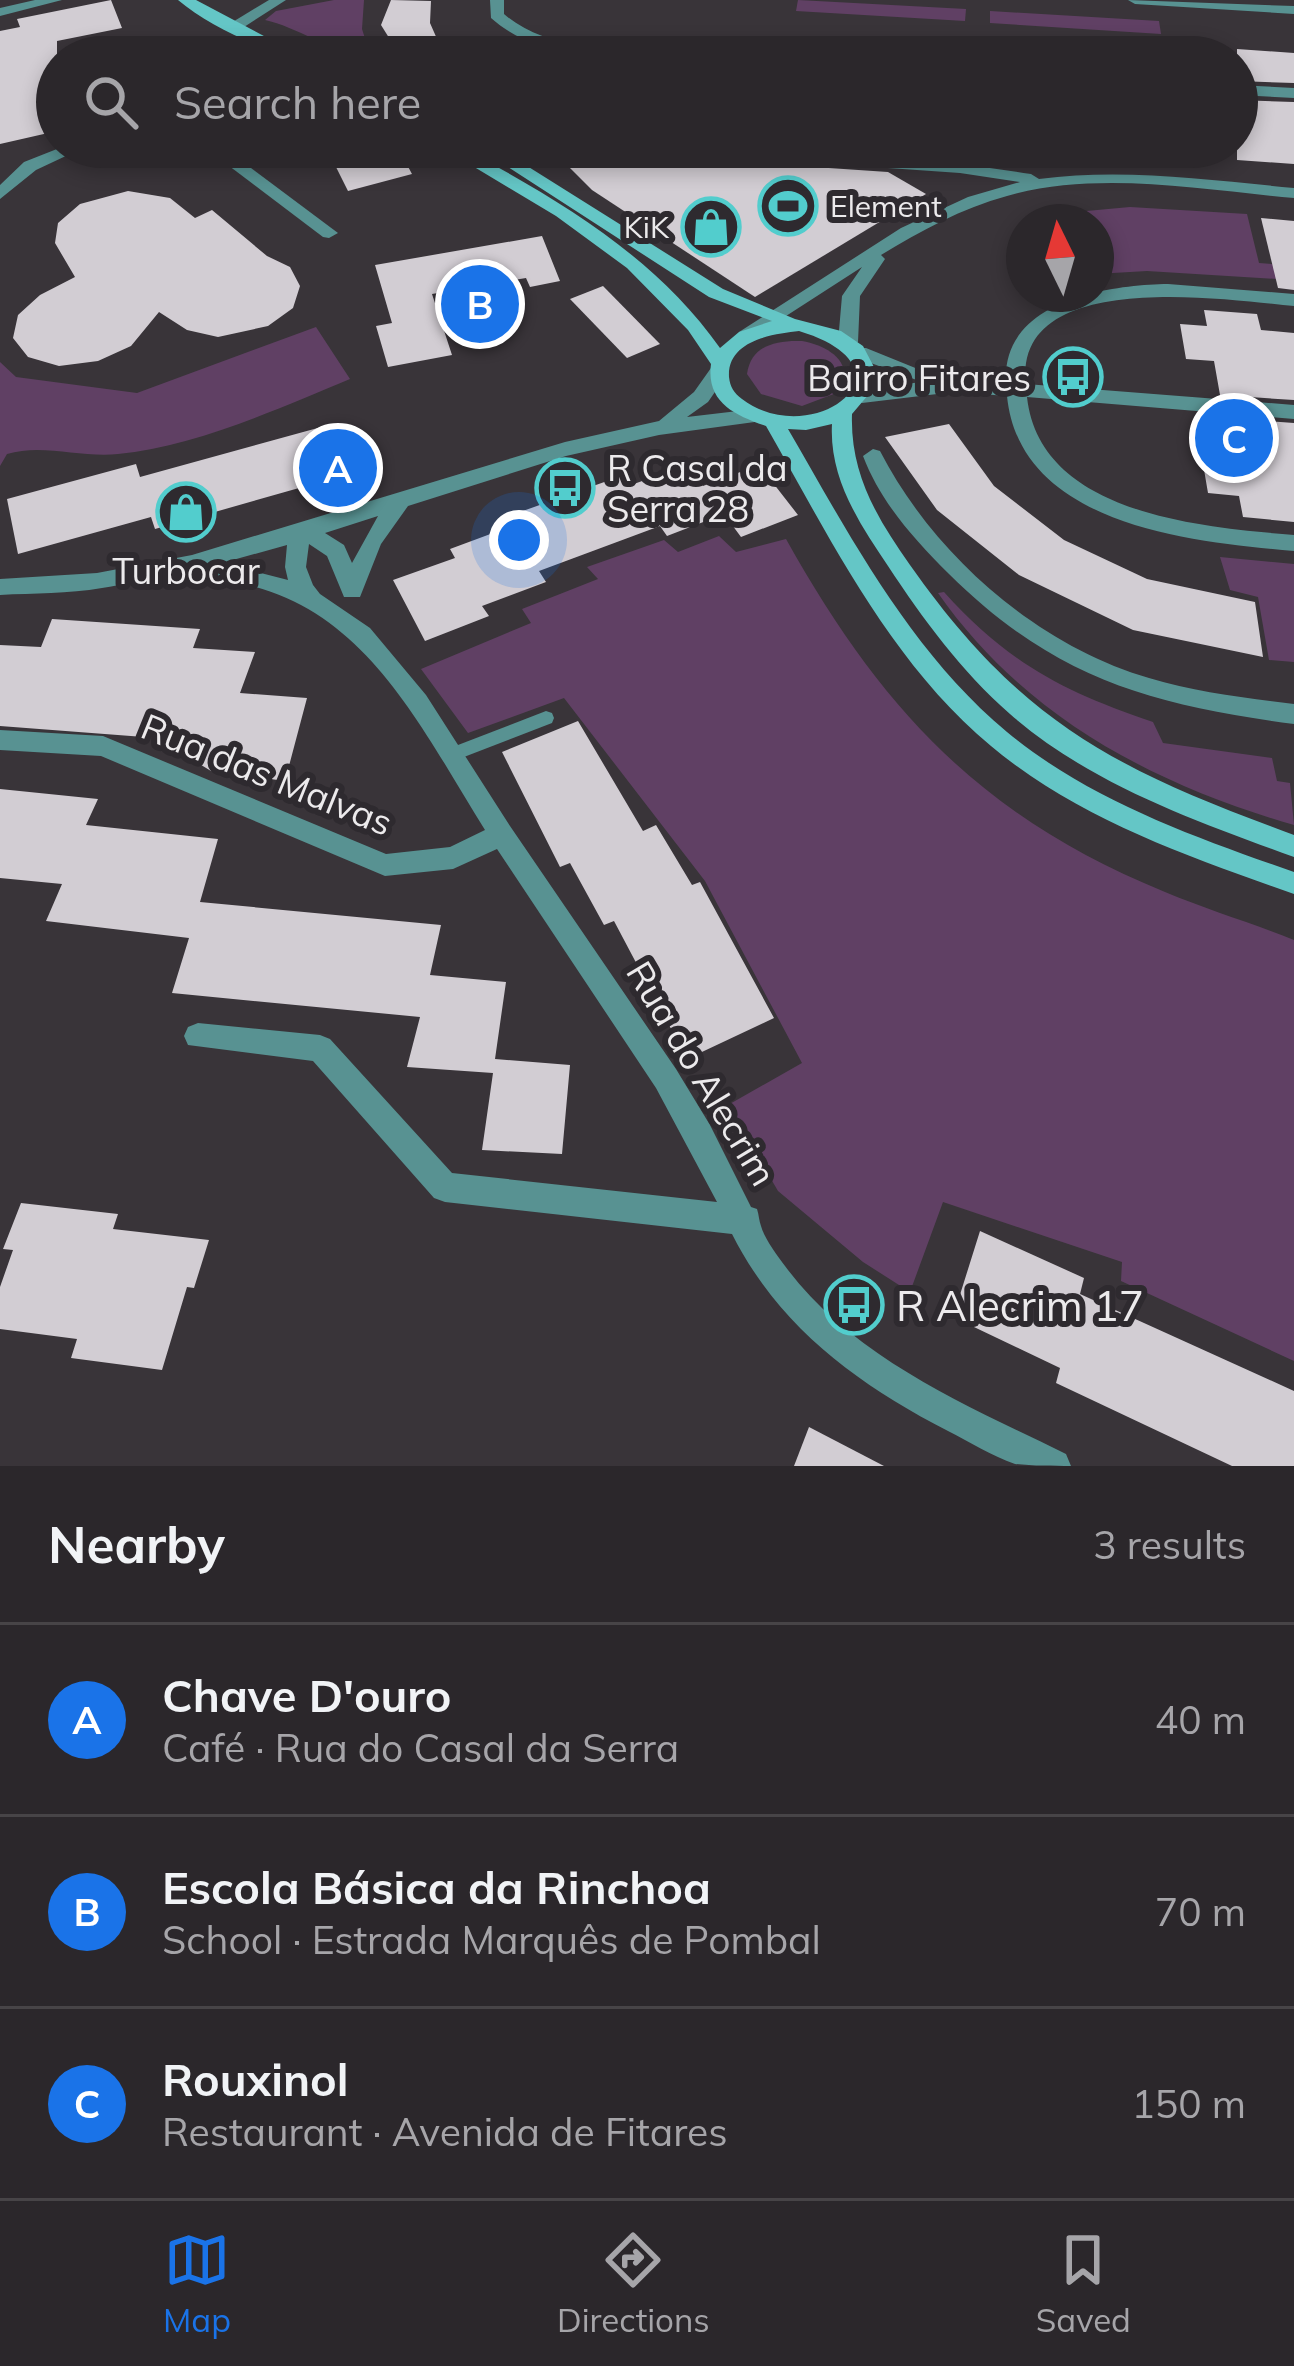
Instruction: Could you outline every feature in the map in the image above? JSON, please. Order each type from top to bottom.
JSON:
[{"type":"street","points":[[0,12],[55,0]]},
{"type":"street","points":[[184,0],[252,36]]},
{"type":"street","points":[[236,26],[279,0]]},
{"type":"street","points":[[497,0],[496,15],[506,29],[531,36]]},
{"type":"street","points":[[1135,0],[1294,10]]},
{"type":"street","points":[[1258,91],[1294,93]]},
{"type":"street","points":[[0,194],[36,164]]},
{"type":"street","points":[[242,168],[329,233]]},
{"type":"street","points":[[486,168],[569,216],[697,324],[728,397],[764,418],[894,620],[970,713],[1096,801],[1167,837],[1294,883]]},
{"type":"street","points":[[541,168],[716,292],[906,373],[954,385],[1294,412]]},
{"type":"street","points":[[960,168],[1049,182],[1294,193]]},
{"type":"street","points":[[661,425],[688,409],[748,332],[958,206],[1049,182]]},
{"type":"street","points":[[0,587],[126,579],[661,425],[764,418],[811,423],[842,414],[862,396],[868,374],[853,347],[851,296],[880,252]]},
{"type":"street","points":[[1294,300],[1167,291],[1111,294],[1068,307],[1022,345],[1014,389],[1030,446],[1059,477],[1083,492],[1177,531],[1294,543]]},
{"type":"street","points":[[748,332],[800,325]]},
{"type":"street","points":[[862,396],[954,385]]},
{"type":"street","points":[[842,414],[841,457],[855,499],[953,647],[1002,696],[1080,754],[1146,790],[1294,846]]},
{"type":"street","points":[[873,456],[921,532],[962,574],[1060,654],[1156,691],[1294,714]]},
{"type":"street","points":[[352,589],[371,542],[400,501]]},
{"type":"street","points":[[303,529],[293,567],[296,581],[314,602]]},
{"type":"street","name":"Rua do Alecrim","points":[[303,529],[336,551],[352,589],[362,634]]},
{"type":"street","name":"Rua do Alecrim","points":[[170,568],[209,568],[269,580],[362,634],[451,755],[688,1114],[779,1284],[803,1312],[869,1365],[939,1408],[1054,1466]]},
{"type":"street","name":"Rua das Malvas","points":[[0,740],[103,746],[385,865],[453,858],[502,834]]},
{"type":"street","points":[[198,1036],[320,1048],[445,1186],[746,1220]]},
{"type":"lane","points":[[451,755],[546,718]]},
{"type":"shaded area","points":[[334,0],[364,0],[364,36],[308,36],[265,20],[276,11]]},
{"type":"shaded area","points":[[798,0],[966,9],[965,21],[796,11]]},
{"type":"shaded area","points":[[990,11],[1159,21],[1161,34],[990,23]]},
{"type":"shaded area","points":[[1114,208],[1247,214],[1259,263],[1294,266],[1294,280],[1114,273]]},
{"type":"shaded area","points":[[316,327],[350,379],[236,425],[176,443],[104,455],[20,451],[7,454],[0,466],[0,362],[16,377],[137,393]]},
{"type":"shaded area","points":[[802,341],[822,347],[842,364],[839,392],[802,406],[761,394],[747,374],[754,356],[775,343]]},
{"type":"shaded area","points":[[719,536],[736,552],[786,539],[859,655],[899,706],[989,792],[1100,862],[1294,940],[1294,1361],[1121,1281],[1122,1262],[943,1202],[910,1292],[863,1262],[778,1191],[728,1105],[802,1063],[705,881],[564,698],[468,733],[421,669],[531,623],[522,609],[598,579],[587,567],[664,540],[678,552]]},
{"type":"shaded area","points":[[1220,557],[1294,564],[1294,662],[1269,660],[1258,597],[1230,590]]},
{"type":"shaded area","points":[[944,592],[1015,656],[1092,699],[1153,722],[1163,743],[1272,758],[1277,781],[1290,783],[1294,825],[1191,789],[1095,740],[1010,675],[972,637],[938,593]]},
{"type":"building","points":[[111,0],[122,28],[82,36],[36,36],[36,136],[0,144],[0,31],[20,27],[17,19]]},
{"type":"building","points":[[391,0],[431,1],[430,23],[436,36],[388,36],[381,25]]},
{"type":"building","points":[[1258,50],[1294,53],[1294,83],[1258,82]]},
{"type":"building","points":[[1258,101],[1294,102],[1294,164],[1258,161]]},
{"type":"building","points":[[336,168],[409,168],[412,174],[348,191]]},
{"type":"building","points":[[570,168],[888,172],[926,194],[755,297],[592,190]]},
{"type":"building","points":[[128,191],[170,198],[195,218],[212,210],[267,256],[290,267],[300,286],[293,308],[268,326],[218,337],[187,330],[159,312],[131,346],[98,361],[59,366],[28,357],[13,338],[18,315],[40,295],[75,277],[55,243],[58,223],[80,204]]},
{"type":"building","points":[[1261,218],[1294,221],[1294,290],[1278,288]]},
{"type":"building","points":[[542,236],[560,281],[530,287],[526,278],[432,294],[452,355],[388,367],[376,326],[392,323],[375,265]]},
{"type":"building","points":[[603,286],[660,344],[627,358],[570,299]]},
{"type":"building","points":[[1204,310],[1257,314],[1261,330],[1294,333],[1294,400],[1220,395],[1214,361],[1186,359],[1180,324],[1207,326]]},
{"type":"building","points":[[1225,418],[1294,423],[1294,522],[1243,517],[1239,496],[1208,493],[1201,452],[1231,454]]},
{"type":"building","points":[[949,424],[994,486],[1064,540],[1147,579],[1255,602],[1263,657],[1133,630],[1019,575],[937,510],[885,437]]},
{"type":"building","points":[[325,426],[345,475],[155,529],[151,517],[18,554],[7,499],[136,464],[140,477]]},
{"type":"building","points":[[687,465],[703,486],[759,465],[798,515],[741,537],[724,514],[667,536],[660,526],[539,571],[546,582],[482,606],[489,616],[425,641],[393,580],[455,558],[450,549],[512,526],[506,517],[624,475],[631,485]]},
{"type":"building","points":[[52,619],[200,629],[193,648],[255,652],[240,693],[307,698],[285,781],[211,771],[157,738],[0,726],[0,645],[41,647]]},
{"type":"building","points":[[578,721],[643,831],[656,825],[692,885],[700,882],[774,1018],[687,1059],[614,921],[604,925],[570,863],[560,867],[502,752]]},
{"type":"building","points":[[0,789],[98,799],[86,825],[218,839],[200,902],[441,925],[430,975],[506,982],[495,1059],[570,1065],[562,1154],[482,1150],[493,1073],[407,1067],[420,1017],[172,993],[189,938],[46,921],[62,884],[0,878]]},
{"type":"building","points":[[21,1203],[118,1214],[113,1229],[209,1240],[194,1288],[187,1287],[162,1370],[71,1358],[77,1339],[0,1329],[0,1287],[13,1250],[3,1249]]},
{"type":"building","points":[[980,1231],[1084,1278],[1080,1294],[1294,1391],[1294,1466],[1232,1466],[1056,1383],[1060,1368],[953,1317]]},
{"type":"building","points":[[809,1427],[884,1466],[794,1466]]},
{"type":"place","name":"Element","points":[[788,206]]},
{"type":"place","name":"KiK","points":[[711,227]]},
{"type":"place","name":"Escola Básica da Rinchoa","points":[[480,304]]},
{"type":"place","name":"Bairro Fitares","points":[[1073,377]]},
{"type":"place","name":"Rouxinol","points":[[1234,438]]},
{"type":"place","name":"Chave D'ouro","points":[[338,468]]},
{"type":"place","name":"R Casal da Serra 28","points":[[565,488]]},
{"type":"place","name":"Turbocar","points":[[186,512]]},
{"type":"place","name":"R Alecrim 17","points":[[854,1305]]}]
